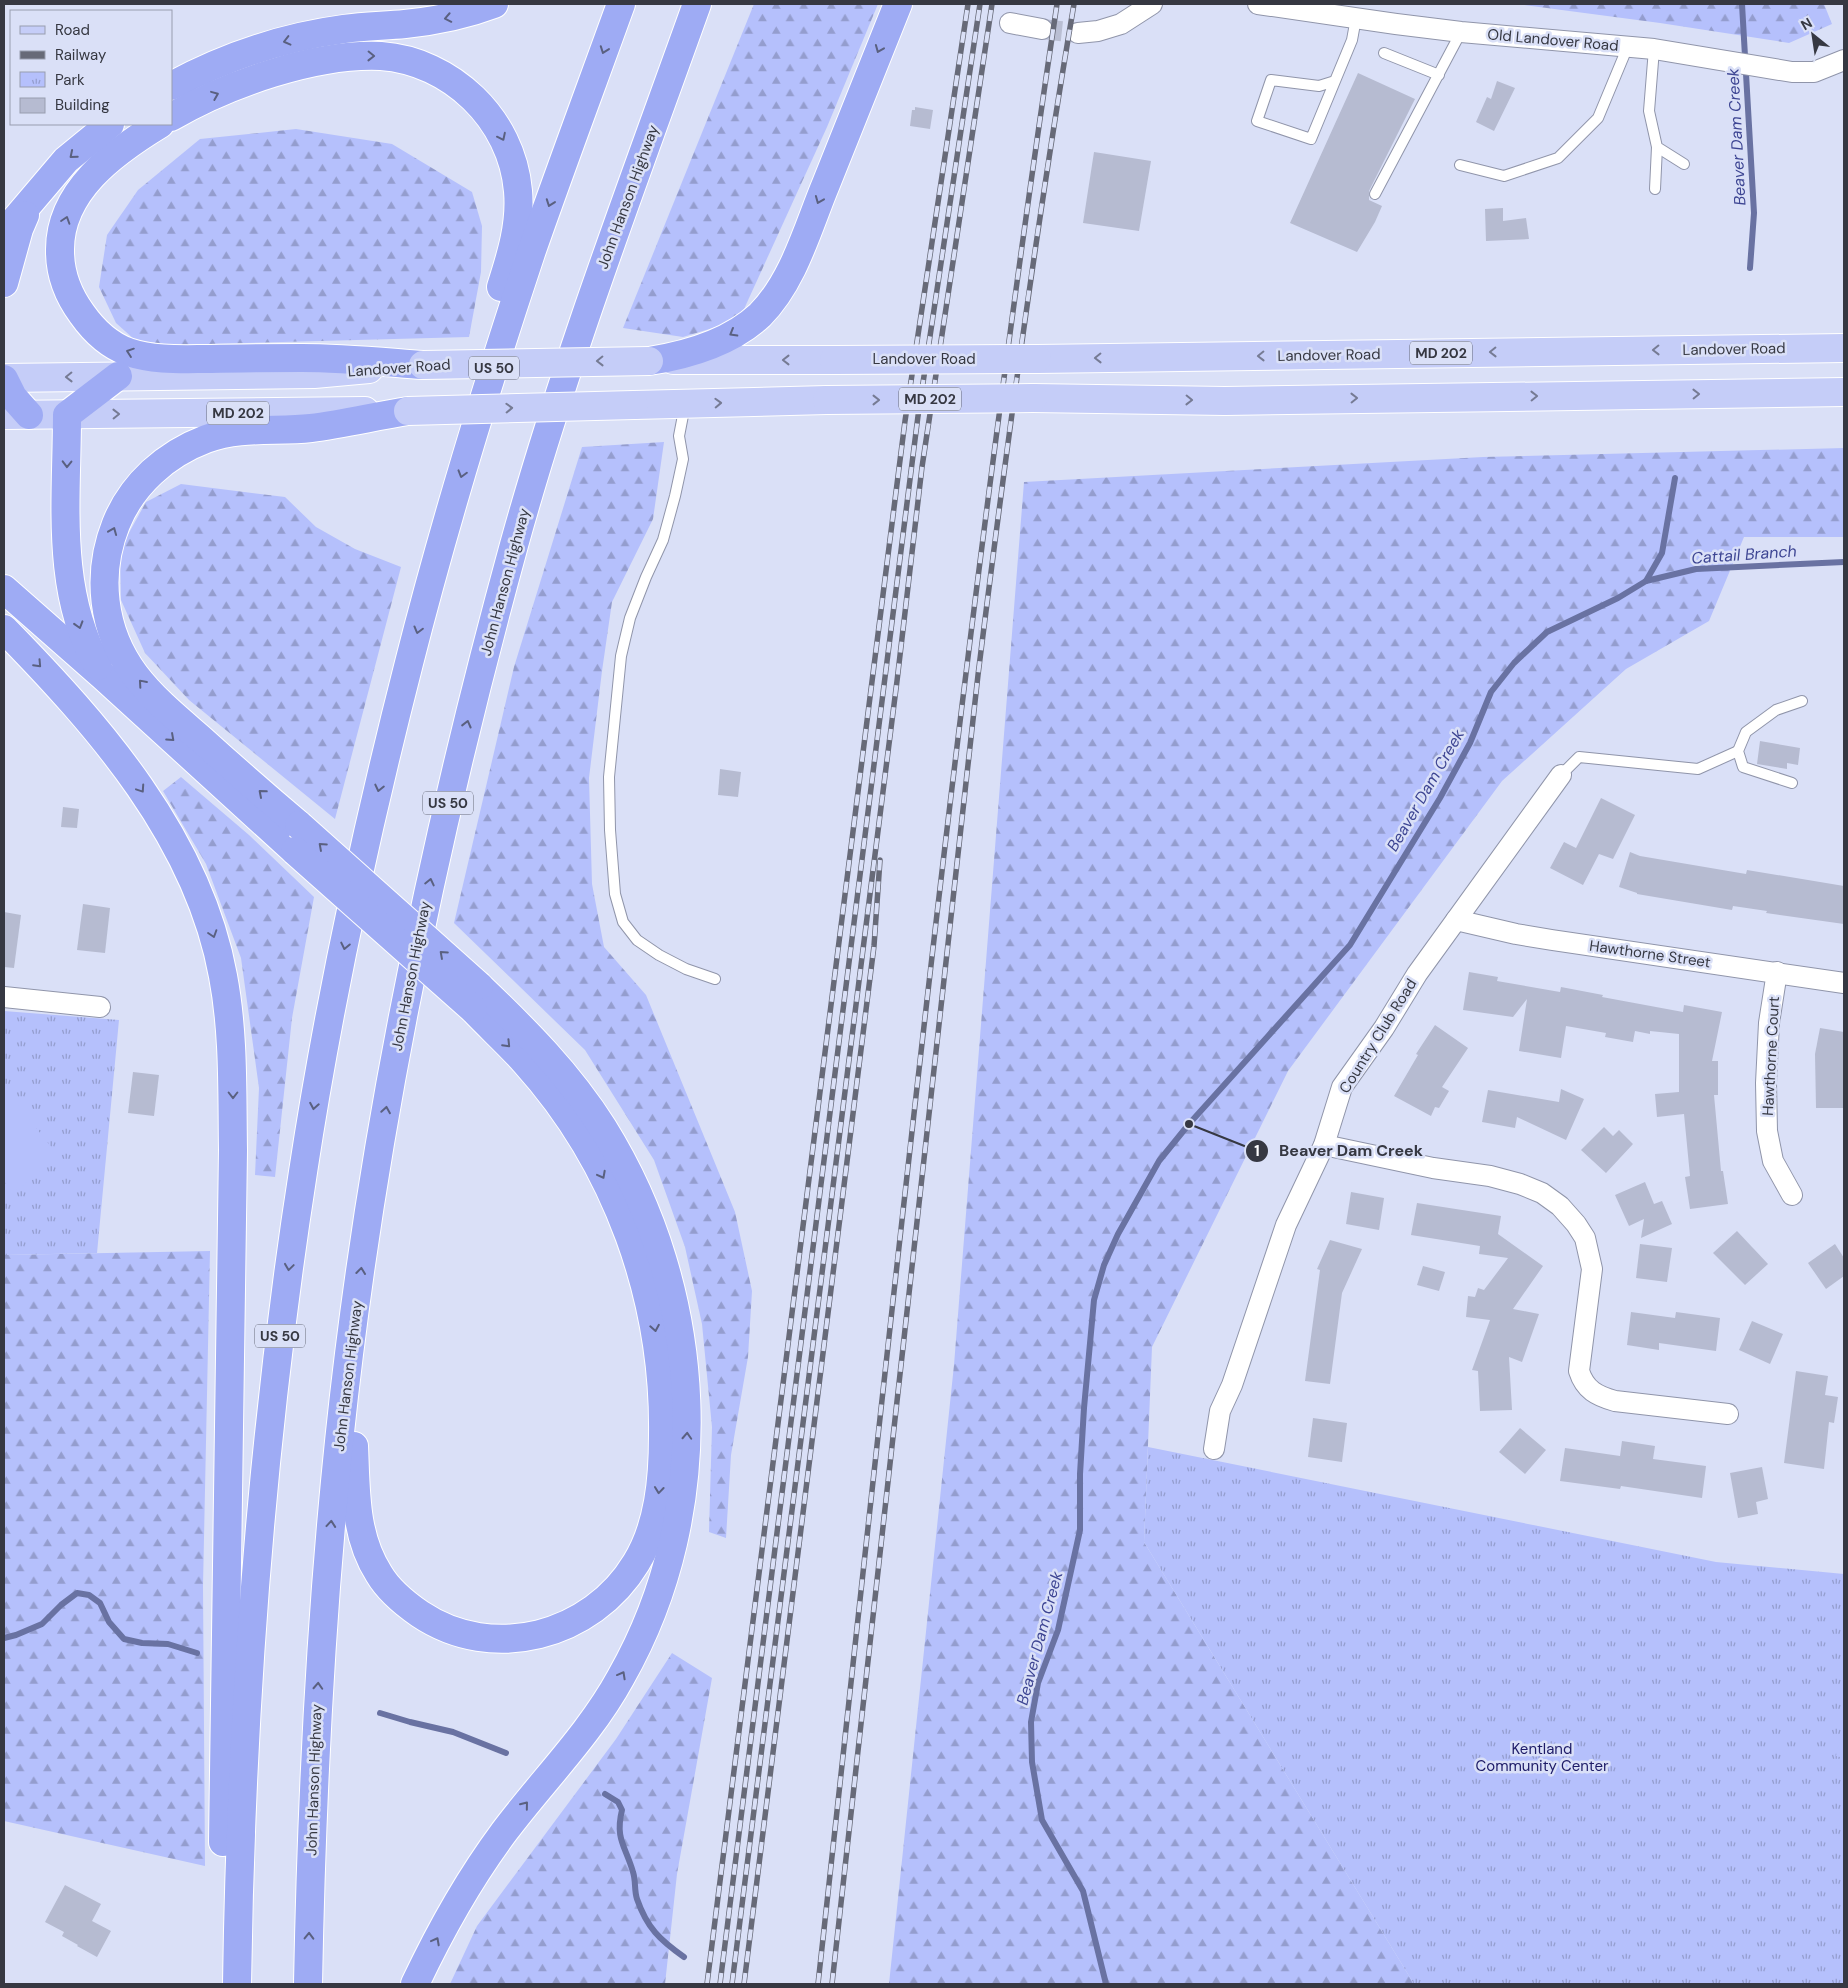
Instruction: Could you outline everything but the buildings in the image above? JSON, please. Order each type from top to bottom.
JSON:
[{"type":"highway","points":[[172,86],[224,61],[282,42],[344,29],[431,21],[476,11],[494,4]]},
{"type":"highway","name":"US 50","points":[[237,1984],[237,1940],[246,1723],[259,1534],[275,1379],[303,1168],[328,1032],[364,852],[409,664],[473,434],[533,248],[621,4]]},
{"type":"highway","name":"John Hanson Highway","points":[[308,1984],[319,1662],[349,1354],[368,1219],[392,1073],[424,909],[459,754],[534,476],[603,265],[696,4]]},
{"type":"highway","points":[[603,265],[662,150],[714,4]]},
{"type":"highway","points":[[649,360],[677,356],[720,341],[758,317],[779,292],[800,250],[898,4]]},
{"type":"highway","points":[[172,116],[202,101],[265,76],[330,59],[355,56],[382,56],[408,60],[432,68],[455,81],[472,96],[498,128],[507,148],[518,189],[518,213],[509,262],[488,331],[473,434]]},
{"type":"highway","points":[[4,233],[66,160],[109,125]]},
{"type":"highway","points":[[158,125],[116,153],[96,171],[81,188],[71,205],[64,223],[60,242],[63,277],[76,307],[98,334],[128,352],[164,359],[316,358],[422,365]]},
{"type":"highway","points":[[4,283],[19,229],[32,200]]},
{"type":"highway","points":[[104,677],[82,633],[75,613],[68,572],[66,487],[68,415],[118,376]]},
{"type":"highway","points":[[4,378],[13,397],[16,415]]},
{"type":"highway","points":[[297,838],[134,674],[118,647],[107,615],[104,579],[105,561],[110,540],[125,506],[140,484],[167,459],[192,444],[245,430],[310,428],[408,411]]},
{"type":"highway","points":[[4,590],[104,677],[297,838],[476,998],[535,1040],[582,1098],[617,1152],[641,1203],[661,1256],[680,1337],[686,1395],[685,1460],[680,1511],[667,1568],[646,1627],[626,1669],[593,1722],[526,1804],[480,1867],[436,1940],[415,1984]]},
{"type":"highway","points":[[4,629],[81,712],[132,776],[148,800],[172,840],[198,891],[217,946],[223,976],[231,1038],[233,1150],[222,1836],[237,1940]]},
{"type":"highway","points":[[349,1354],[355,1492],[360,1530],[365,1547],[379,1575],[401,1600],[432,1622],[454,1632],[495,1639],[515,1639],[551,1632],[582,1618],[609,1598],[625,1580],[647,1543],[658,1498],[662,1465],[662,1380],[648,1296],[631,1239],[606,1182],[591,1154],[561,1109],[476,998]]},
{"type":"main road","name":"Landover Road","points":[[4,378],[314,374],[422,365],[649,360],[1037,359],[1844,348]]},
{"type":"main road","name":"MD 202","points":[[16,415],[408,411],[827,400],[1033,398],[1225,401],[1844,392]]},
{"type":"street","points":[[1078,33],[1098,31],[1121,24],[1152,4]]},
{"type":"street","name":"Old Landover Road","points":[[1258,4],[1461,32],[1654,49],[1781,71],[1814,72],[1844,60]]},
{"type":"street","points":[[1010,23],[1042,29]]},
{"type":"street","name":"Country Club Road","points":[[1214,1449],[1220,1412],[1232,1386],[1286,1225],[1324,1145],[1342,1087],[1384,1028],[1417,974],[1561,774]]},
{"type":"street","name":"Hawthorne Street","points":[[1456,920],[1552,940],[1844,982]]},
{"type":"street","name":"Hawthorne Court","points":[[1777,972],[1769,1023],[1766,1084],[1768,1131],[1774,1161],[1792,1195]]},
{"type":"street","points":[[4,997],[100,1007]]},
{"type":"street","points":[[1324,1145],[1432,1168],[1490,1176],[1520,1184],[1542,1193],[1560,1206],[1576,1224],[1585,1238],[1592,1269],[1580,1371],[1586,1387],[1599,1397],[1615,1401],[1728,1414]]},
{"type":"lane","points":[[1336,81],[1319,86],[1271,80],[1257,122],[1311,139],[1336,81],[1352,40],[1356,18]]},
{"type":"lane","points":[[1375,194],[1461,32]]},
{"type":"lane","points":[[1460,165],[1504,176],[1558,158],[1598,118],[1628,46]]},
{"type":"lane","points":[[1654,49],[1649,111],[1658,147],[1655,189]]},
{"type":"lane","points":[[1384,53],[1439,75]]},
{"type":"lane","points":[[1658,147],[1684,164]]},
{"type":"lane","points":[[685,404],[679,436],[683,459],[664,540],[646,577],[630,618],[621,656],[609,777],[610,830],[615,894],[623,922],[637,940],[659,955],[686,969],[715,979]]},
{"type":"lane","points":[[1792,783],[1743,766],[1738,751],[1746,732],[1776,710],[1802,701]]},
{"type":"lane","points":[[1561,774],[1580,757],[1698,769],[1738,751]]},
{"type":"green space","points":[[754,4],[878,4],[827,127],[739,320],[683,337],[623,328]]},
{"type":"green space","points":[[1517,4],[1824,4],[1832,24],[1789,43]]},
{"type":"green space","points":[[296,129],[392,144],[472,192],[482,226],[481,272],[469,337],[172,345],[135,340],[116,323],[99,287],[107,235],[138,190],[200,139]]},
{"type":"green space","points":[[664,442],[653,519],[612,602],[589,778],[592,884],[604,947],[646,995],[735,1212],[752,1291],[748,1357],[731,1455],[726,1538],[709,1532],[712,1427],[702,1324],[685,1247],[654,1160],[585,1050],[454,923],[514,667],[582,447]]},
{"type":"green space","points":[[1844,448],[1844,537],[1744,537],[1709,621],[1626,669],[1502,781],[1288,1071],[1152,1347],[1144,1542],[1414,1984],[889,1984],[954,1365],[1024,482],[1483,457]]},
{"type":"green space","points":[[181,484],[285,497],[316,527],[355,549],[401,567],[335,819],[189,700],[145,653],[121,600],[120,549],[146,502]]},
{"type":"green space","points":[[181,777],[249,835],[314,897],[292,1018],[275,1177],[255,1175],[259,1088],[241,958],[206,864],[163,791]]},
{"type":"green space","points":[[4,1011],[119,1020],[97,1253],[4,1255]]},
{"type":"green space","points":[[4,1087],[59,1157],[13,1193],[4,1181]]},
{"type":"green space","points":[[210,1251],[203,1586],[205,1866],[4,1821],[4,1255]]},
{"type":"green space","name":"Kentland Community Center","points":[[1148,1447],[1716,1562],[1844,1574],[1844,1984],[1414,1984],[1144,1542]]},
{"type":"green space","points":[[672,1653],[712,1678],[677,1874],[665,1984],[450,1984],[477,1926],[616,1739]]},
{"type":"green space","points":[[1844,1719],[1844,1758],[1836,1756]]},
{"type":"waterway","name":"Beaver Dam Creek","points":[[1742,4],[1754,213],[1750,268]]},
{"type":"waterway","name":"Beaver Dam Creek","points":[[1106,1984],[1083,1891],[1042,1820],[1032,1762],[1031,1722],[1038,1683],[1058,1630],[1080,1530],[1080,1474],[1084,1408],[1094,1300],[1104,1265],[1118,1234],[1159,1161],[1189,1124],[1350,945],[1440,798],[1470,743],[1491,692],[1514,663],[1547,632],[1618,598],[1646,581],[1662,553],[1675,478]]},
{"type":"waterway","name":"Cattail Branch","points":[[1646,581],[1696,569],[1844,562]]},
{"type":"waterway","points":[[4,1638],[42,1624],[61,1605],[77,1593],[89,1595],[100,1603],[109,1622],[124,1639],[142,1643],[168,1644],[197,1653]]},
{"type":"waterway","points":[[380,1713],[453,1732],[506,1753]]},
{"type":"waterway","points":[[605,1794],[618,1802],[622,1810],[620,1835],[633,1872],[636,1896],[645,1918],[655,1933],[684,1957]]},
{"type":"tunnel","points":[[1042,29],[1078,33]]},
{"type":"railway","points":[[707,1984],[905,421],[968,4]]},
{"type":"railway","points":[[720,1984],[918,416],[980,4]]},
{"type":"railway","points":[[732,1984],[897,681],[922,467],[992,4]]},
{"type":"railway","points":[[818,1984],[957,745],[1021,251],[1057,4]]},
{"type":"railway","points":[[832,1984],[978,675],[1022,339],[1074,4]]},
{"type":"railway","points":[[744,1984],[874,946],[880,860]]},
{"type":"place","name":"Beaver Dam Creek","points":[[1189,1124]]}]
